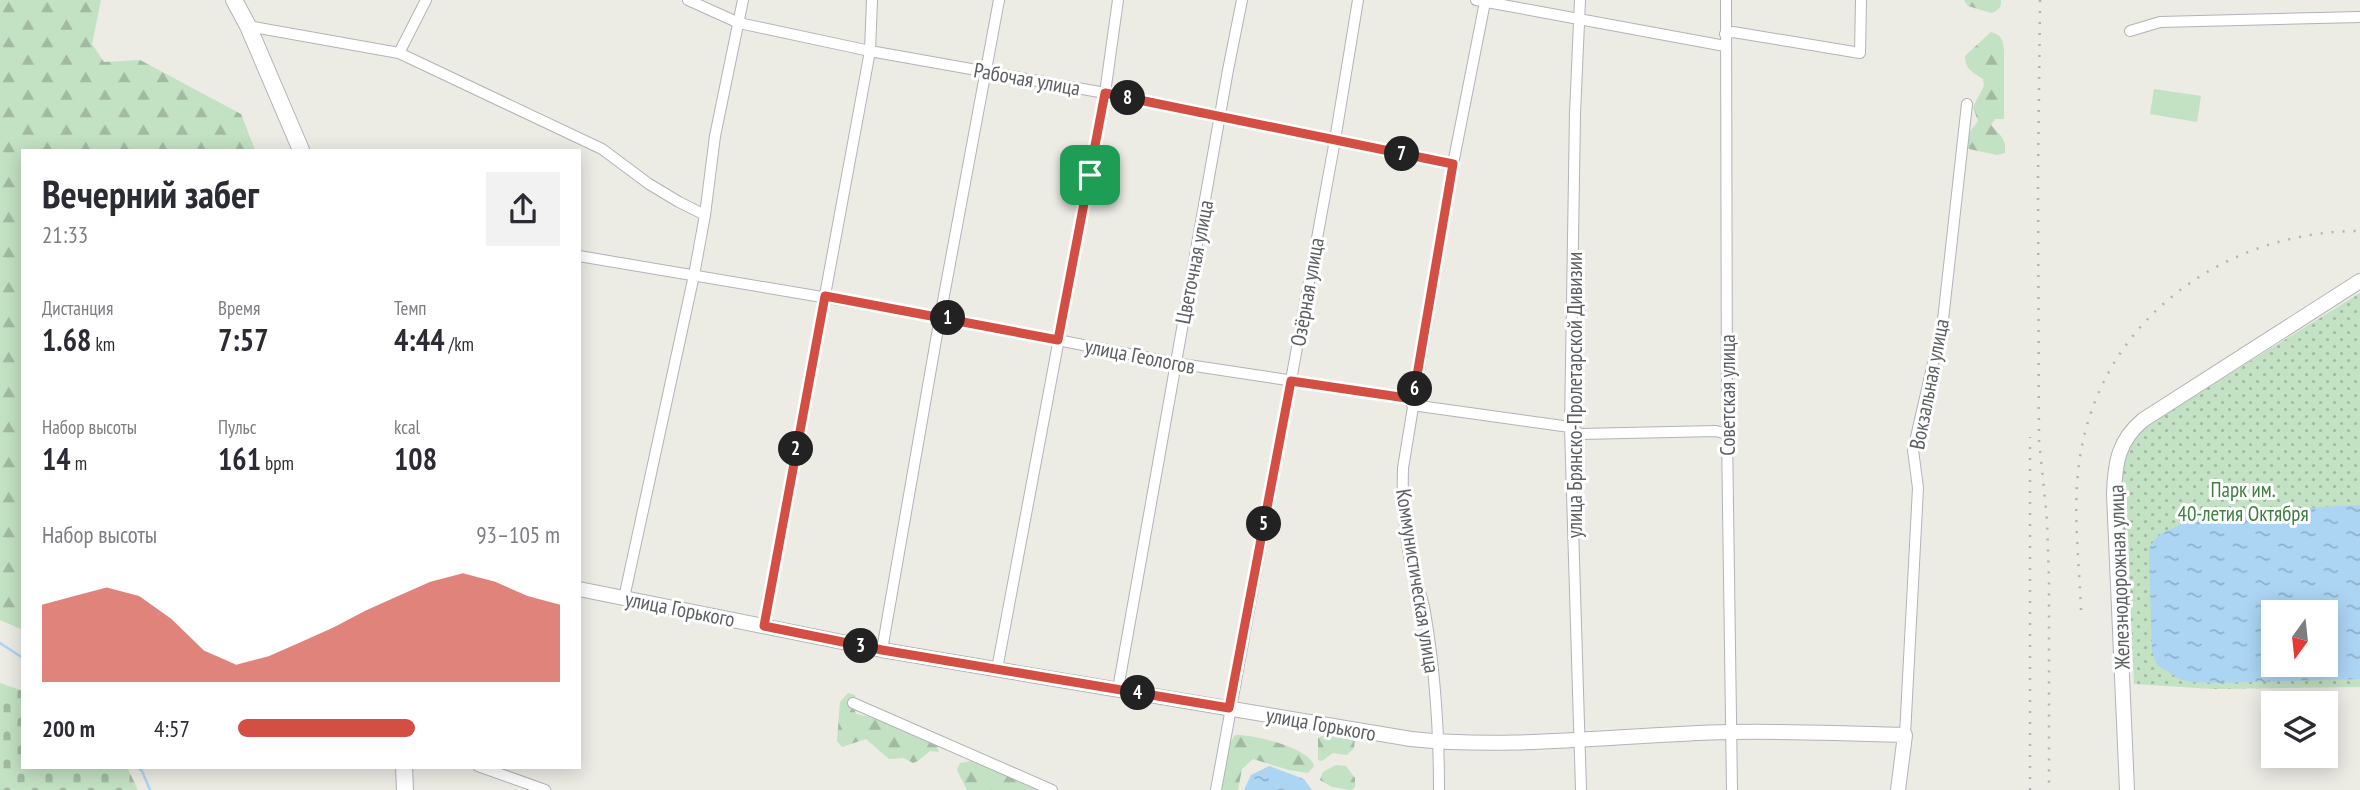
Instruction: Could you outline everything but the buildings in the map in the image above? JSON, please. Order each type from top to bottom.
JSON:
[{"type":"main road","points":[[234,0],[248,26],[301,149]]},
{"type":"main road","points":[[404,769],[405,790]]},
{"type":"street","points":[[400,53],[426,0]]},
{"type":"street","name":"Рабочая улица","points":[[688,0],[739,23],[870,51],[1105,93],[1453,164]]},
{"type":"street","points":[[624,598],[694,275],[715,136],[743,0]]},
{"type":"street","points":[[764,626],[870,51],[872,0]]},
{"type":"street","points":[[882,650],[999,0]]},
{"type":"street","points":[[997,668],[1105,93],[1118,0]]},
{"type":"street","name":"Цветочная улица","points":[[1118,689],[1242,0]]},
{"type":"street","name":"Озёрная улица","points":[[1216,790],[1335,140],[1358,0]]},
{"type":"street","name":"улица Брянско-Пролетарской Дивизии","points":[[1580,0],[1574,114],[1570,427],[1581,790]]},
{"type":"street","name":"Советская улица","points":[[1726,0],[1727,434],[1732,790]]},
{"type":"street","points":[[1480,1],[1725,40],[1733,32],[1860,53],[1861,0]]},
{"type":"street","name":"Коммунистическая улица","points":[[1439,790],[1439,742],[1425,609],[1411,561],[1402,495],[1403,468],[1480,1]]},
{"type":"street","points":[[2130,32],[2160,22],[2360,17]]},
{"type":"street","points":[[248,26],[400,53],[602,149],[649,184],[705,215]]},
{"type":"street","name":"Вокзальная улица","points":[[1898,790],[1905,735],[1918,488],[1913,450],[1943,320],[1967,104]]},
{"type":"street","name":"улица Геологов","points":[[581,256],[825,296],[1175,363],[1570,427],[1580,434],[1716,431],[1727,434]]},
{"type":"street","name":"Железнодорожная улица","points":[[2127,790],[2114,494],[2117,462],[2124,439],[2143,420],[2360,281]]},
{"type":"street","name":"улица Горького","points":[[581,589],[882,650],[1360,732],[1439,742],[1580,740],[1730,732],[1905,735]]},
{"type":"street","points":[[853,703],[1052,790]]},
{"type":"street","points":[[485,769],[520,785],[545,790]]},
{"type":"green space","points":[[0,0],[101,0],[92,44],[104,62],[140,60],[241,114],[255,149],[21,149],[21,629],[0,620]]},
{"type":"green space","points":[[1964,0],[2001,0],[2001,5],[1991,13],[1968,6]]},
{"type":"green space","points":[[1991,32],[2001,38],[2004,50],[2004,119],[1995,119],[1991,125],[2005,144],[2005,153],[1997,155],[1969,149],[1967,141],[1978,121],[1973,107],[1984,86],[1983,79],[1968,67],[1965,56]]},
{"type":"green space","points":[[2154,89],[2201,96],[2197,122],[2150,114]]},
{"type":"green space","name":"Парк им. 40-летия Октября","points":[[2360,293],[2360,687],[2213,689],[2134,684],[2129,574],[2122,568],[2119,501],[2122,465],[2133,438],[2144,427]]},
{"type":"green space","points":[[0,683],[21,690],[21,769],[128,769],[138,790],[0,790]]},
{"type":"green space","points":[[848,693],[855,695],[856,714],[875,718],[937,746],[939,752],[930,751],[913,763],[904,758],[889,759],[866,739],[842,747],[837,741],[840,702]]},
{"type":"green space","points":[[1331,732],[1355,739],[1354,748],[1347,755],[1333,753],[1322,761],[1318,760],[1318,738]]},
{"type":"green space","points":[[1235,735],[1280,743],[1302,753],[1314,766],[1308,773],[1253,759],[1242,769],[1238,790],[1219,790],[1230,743]]},
{"type":"green space","points":[[971,761],[1040,790],[967,790],[957,770],[960,763]]},
{"type":"green space","points":[[1336,765],[1346,766],[1355,778],[1355,787],[1351,790],[1332,787],[1320,780],[1323,772]]},
{"type":"water","points":[[2360,505],[2360,679],[2191,682],[2180,679],[2157,665],[2152,651],[2149,549],[2162,533],[2186,522],[2289,509]]},
{"type":"water","points":[[1269,766],[1304,779],[1312,790],[1244,790],[1251,775]]},
{"type":"waterway","points":[[0,643],[21,657]]},
{"type":"waterway","points":[[140,769],[150,790]]},
{"type":"railway","points":[[2040,0],[2039,440],[2047,520],[2049,580],[2049,790]]},
{"type":"railway","points":[[2081,610],[2077,528],[2079,466],[2096,399],[2118,357],[2147,320],[2182,289],[2221,264],[2265,246],[2312,235],[2360,231]]},
{"type":"railway","points":[[2030,437],[2030,790]]},
{"type":"route","points":[[1105,93],[1453,164],[1413,399],[1291,381],[1229,708],[882,650],[764,626],[825,296],[1058,340],[1090,175],[1105,93]]}]
